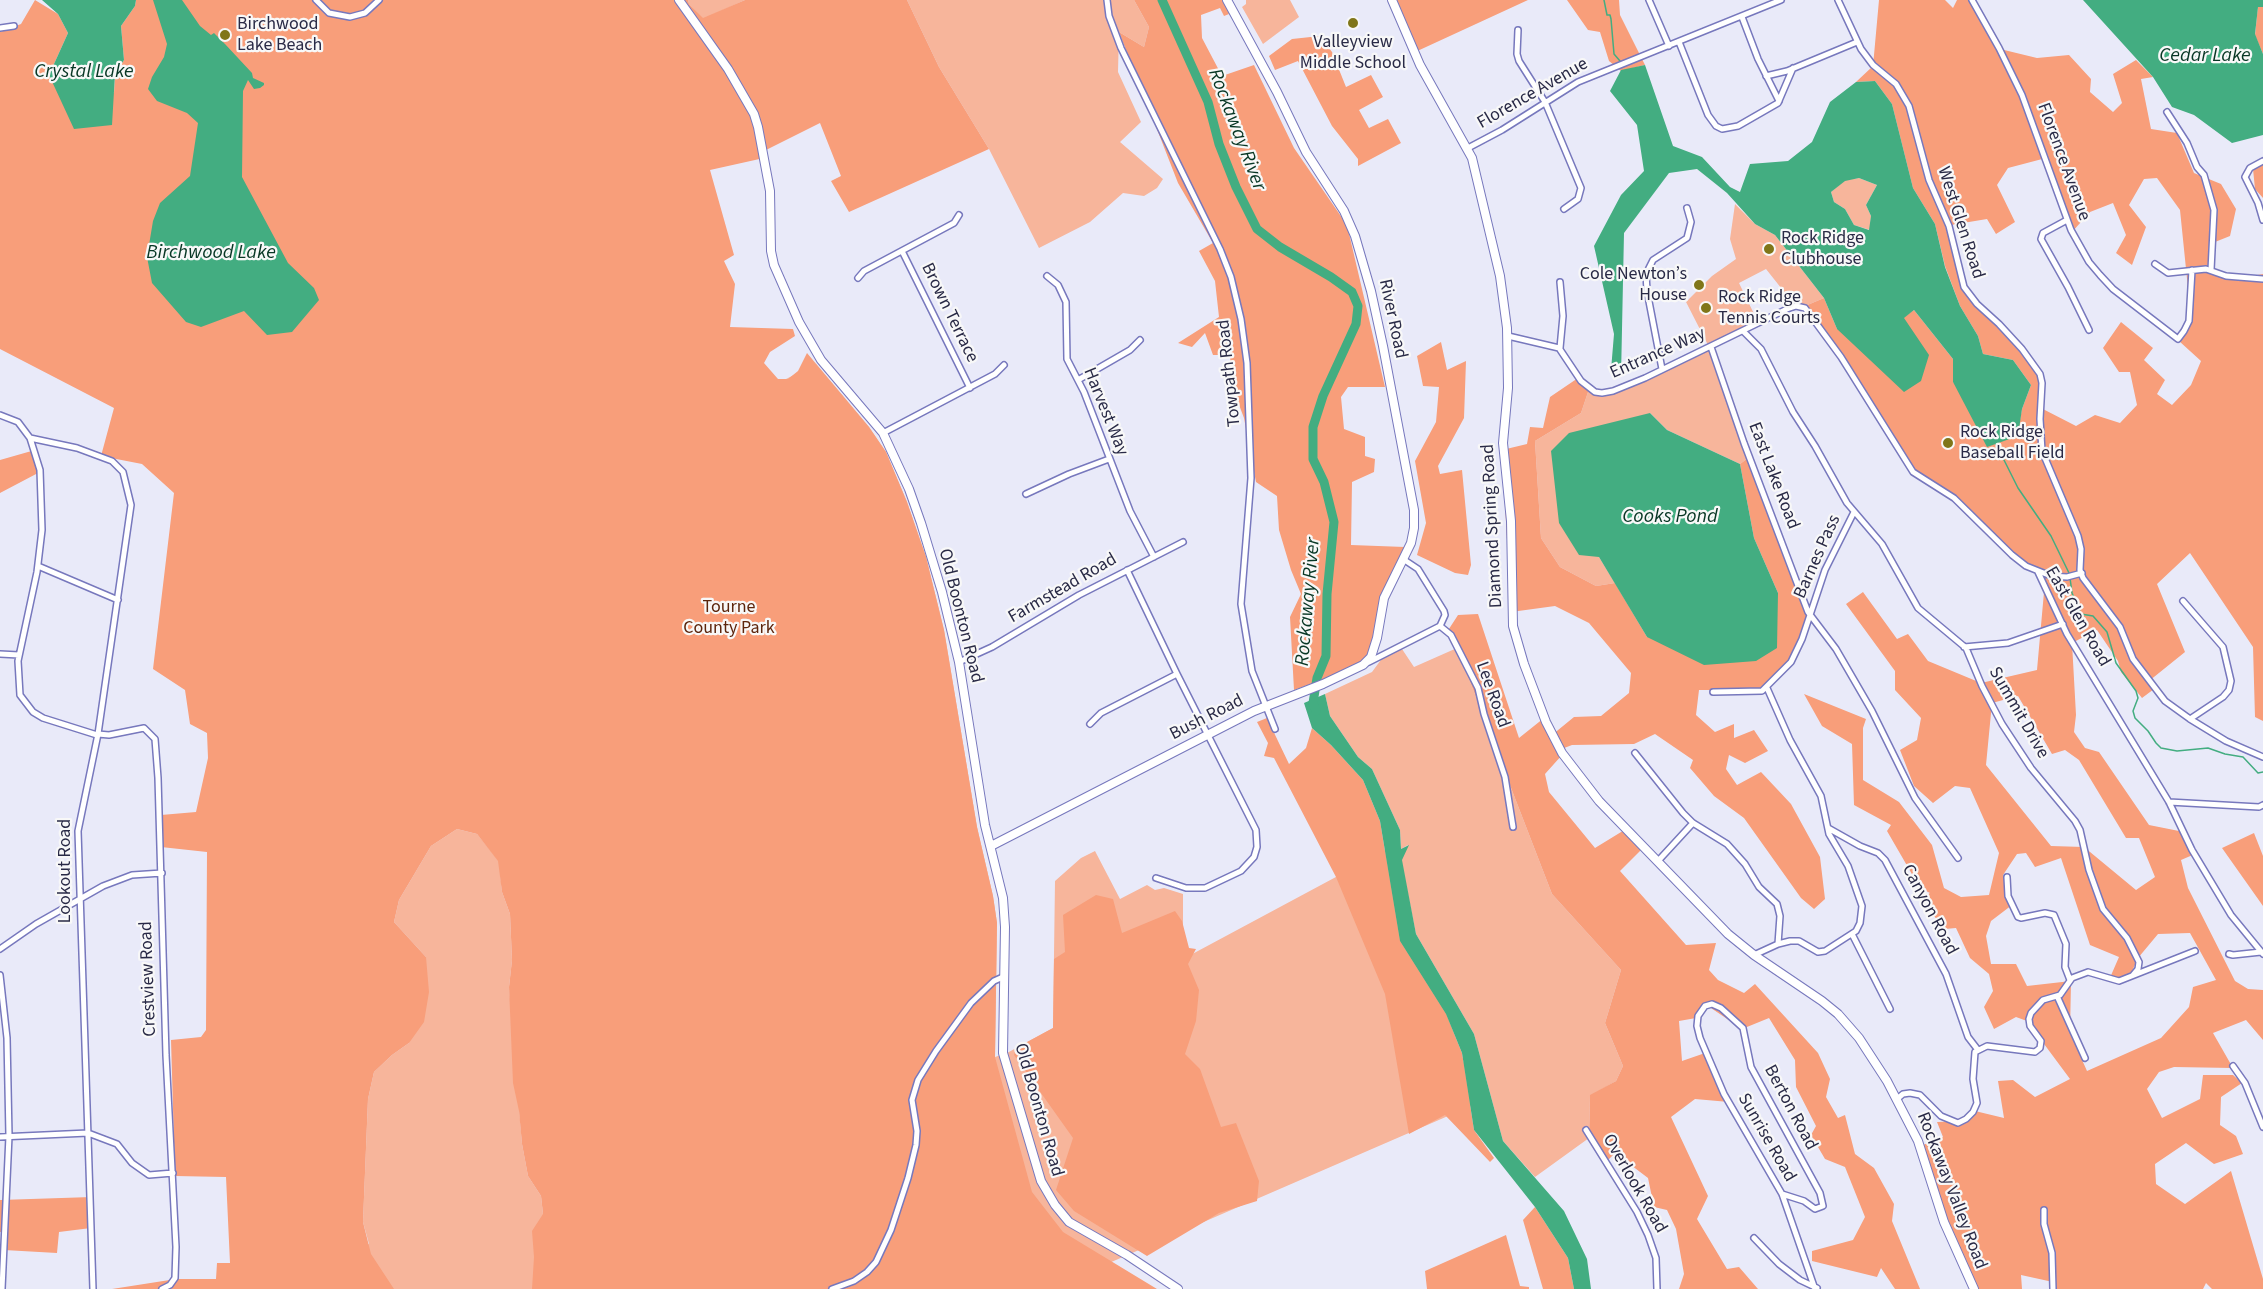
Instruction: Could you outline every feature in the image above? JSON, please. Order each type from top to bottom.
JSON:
[{"type":"street","points":[[316,0],[329,13],[350,17],[365,13],[379,0]]},
{"type":"street","name":"Old Boonton Road","points":[[679,0],[728,69],[759,127],[770,191],[773,258],[799,322],[821,360],[883,433],[909,489],[921,523],[942,592],[958,662],[986,825],[1004,911],[1003,1053],[1041,1181],[1054,1205],[1069,1222],[1127,1255],[1178,1289]]},
{"type":"street","name":"Towpath Road","points":[[1107,0],[1121,48],[1220,249],[1231,277],[1241,319],[1248,374],[1251,478],[1241,604],[1248,656],[1275,729]]},
{"type":"street","name":"River Road","points":[[1227,0],[1277,92],[1306,152],[1344,211],[1360,252],[1383,346],[1414,510],[1414,528],[1411,543],[1384,598],[1375,647],[1371,657],[1363,665]]},
{"type":"street","name":"Diamond Spring Road","points":[[1392,0],[1420,65],[1468,148],[1478,176],[1500,276],[1508,336],[1508,388],[1503,456],[1511,521],[1512,613],[1516,642],[1546,722],[1562,753],[1599,801],[1728,934],[1754,956],[1781,972]]},
{"type":"street","points":[[1649,0],[1669,46]]},
{"type":"street","name":"Florence Avenue","points":[[1468,148],[1593,75],[1781,0]]},
{"type":"street","name":"West Glen Road","points":[[1838,0],[1857,42],[1873,65],[1896,84],[1909,106],[1929,180],[1949,226],[1964,287],[1977,304],[2014,340],[2040,374],[2042,451],[2074,522],[2081,549],[2082,573]]},
{"type":"street","name":"Florence Avenue","points":[[1972,0],[2022,95],[2067,220],[2089,262],[2113,289],[2178,339],[2189,321],[2192,270]]},
{"type":"street","points":[[1742,17],[1766,76],[1779,101]]},
{"type":"street","points":[[0,28],[14,26]]},
{"type":"street","points":[[1518,30],[1519,60],[1545,102],[1581,188],[1578,199],[1564,209]]},
{"type":"street","points":[[1679,42],[1703,105],[1716,126],[1722,129],[1738,126],[1772,108],[1779,101],[1793,68]]},
{"type":"street","points":[[1766,76],[1793,68],[1857,42]]},
{"type":"street","points":[[2167,112],[2187,142],[2204,175],[2214,210],[2211,270]]},
{"type":"street","points":[[2263,161],[2246,173],[2245,179],[2258,203],[2263,220]]},
{"type":"street","points":[[1662,369],[1647,291],[1646,274],[1653,260],[1687,238],[1691,222],[1687,208]]},
{"type":"street","points":[[858,278],[864,271],[954,223],[959,215]]},
{"type":"street","points":[[2067,220],[2043,233],[2041,239],[2073,295],[2089,330]]},
{"type":"street","name":"Brown Terrace","points":[[902,251],[970,388]]},
{"type":"street","points":[[2155,264],[2168,273],[2211,270],[2226,276],[2263,279]]},
{"type":"street","name":"Harvest Way","points":[[1047,276],[1058,285],[1066,302],[1067,359],[1084,392],[1130,511],[1154,557]]},
{"type":"street","points":[[1508,336],[1560,348],[1563,316],[1560,282]]},
{"type":"street","name":"Entrance Way","points":[[1560,348],[1581,381],[1595,392],[1613,391],[1798,306]]},
{"type":"street","name":"East Glen Road","points":[[1798,306],[1806,308],[1841,357],[1913,472],[1954,498],[2012,555],[2038,572],[2078,653],[2169,802],[2192,850],[2231,915],[2262,953]]},
{"type":"street","name":"Summit Drive","points":[[1743,331],[1761,349],[1793,412],[1842,495],[1882,544],[1918,608],[1964,647],[2002,724],[2031,768],[2048,786],[2080,830],[2089,870],[2103,909],[2127,938],[2139,962],[2138,969],[2133,975]]},
{"type":"street","points":[[1078,380],[1130,350],[1140,340]]},
{"type":"street","name":"East Lake Road","points":[[1711,347],[1803,601],[1836,649],[1872,711],[1915,798],[1958,858]]},
{"type":"street","points":[[883,433],[995,375],[1004,365]]},
{"type":"street","points":[[0,415],[18,422],[30,438],[40,470],[42,530],[38,566],[19,655],[17,672],[20,695],[33,712],[43,718],[97,734]]},
{"type":"street","name":"Lookout Road","points":[[30,438],[77,448],[107,458],[123,472],[131,505],[97,734],[78,831],[93,1289]]},
{"type":"street","points":[[1026,494],[1109,459]]},
{"type":"street","name":"Barnes Pass","points":[[1767,688],[1791,662],[1802,639],[1825,570],[1854,512]]},
{"type":"street","name":"Farmstead Road","points":[[958,662],[992,647],[1059,606],[1183,542]]},
{"type":"street","points":[[1403,559],[1418,569],[1444,611],[1445,615],[1440,626]]},
{"type":"street","points":[[38,566],[118,600]]},
{"type":"street","points":[[1127,570],[1256,830],[1257,847],[1254,857],[1241,871],[1205,888],[1186,888],[1156,878]]},
{"type":"street","points":[[2038,572],[2067,577],[2082,573],[2120,627],[2133,659],[2165,701],[2226,741],[2263,757]]},
{"type":"street","points":[[2183,601],[2223,647],[2231,681],[2229,690],[2223,697],[2190,719]]},
{"type":"street","points":[[1964,647],[2008,643],[2062,624]]},
{"type":"street","name":"Bush Road","points":[[991,846],[1207,734],[1266,706],[1323,684],[1440,626]]},
{"type":"street","name":"Lee Road","points":[[1440,626],[1451,635],[1478,688],[1484,714],[1505,777],[1513,827]]},
{"type":"street","points":[[0,654],[19,655]]},
{"type":"street","points":[[1090,724],[1101,713],[1177,674]]},
{"type":"street","points":[[1713,692],[1756,692],[1767,688],[1790,740],[1821,796],[1832,841],[1848,866],[1862,906],[1860,922],[1852,934],[1825,951],[1818,952],[1799,941],[1778,944],[1754,956]]},
{"type":"street","name":"Crestview Road","points":[[97,734],[109,735],[144,728],[155,739],[162,873],[166,1055],[176,1247],[174,1280],[162,1289]]},
{"type":"street","points":[[1635,753],[1693,823],[1727,844],[1759,887],[1777,904],[1780,916],[1778,944]]},
{"type":"street","points":[[2169,802],[2259,807],[2263,805]]},
{"type":"street","points":[[1658,861],[1693,823]]},
{"type":"street","name":"Canyon Road","points":[[1828,828],[1878,853],[1885,860],[1946,974],[1968,1037],[1977,1051]]},
{"type":"street","points":[[0,949],[36,924],[103,886],[132,875],[162,873]]},
{"type":"street","points":[[2007,876],[2008,896],[2018,917],[2045,913],[2054,915],[2066,944],[2066,967],[2070,981]]},
{"type":"street","points":[[1852,934],[1890,1009]]},
{"type":"street","points":[[1897,1099],[1903,1094],[1920,1095],[1941,1116],[1958,1123],[1973,1112],[1977,1103],[1973,1078],[1977,1051],[1987,1046],[2035,1052],[2040,1048],[2041,1041],[2030,1026],[2029,1018],[2043,1000],[2057,996],[2072,978],[2088,972],[2119,981],[2194,951]]},
{"type":"street","points":[[2229,954],[2233,956],[2262,953]]},
{"type":"street","name":"Rockaway Valley Road","points":[[1781,972],[1822,1001],[1850,1028],[1870,1054],[1897,1099],[1918,1141],[1944,1222],[1974,1289]]},
{"type":"street","points":[[0,975],[7,1038],[9,1136],[2,1289]]},
{"type":"street","points":[[832,1289],[862,1276],[876,1262],[891,1230],[916,1145],[917,1131],[912,1107],[915,1087],[958,1019],[986,988],[1003,977]]},
{"type":"street","points":[[986,988],[1003,988]]},
{"type":"street","points":[[2057,996],[2085,1058]]},
{"type":"street","name":"Berton Road","points":[[1700,1010],[1712,1004],[1721,1008],[1743,1028],[1752,1067],[1820,1193],[1823,1206],[1815,1209],[1804,1201],[1782,1194]]},
{"type":"street","name":"Sunrise Road","points":[[1700,1010],[1697,1026],[1718,1080],[1782,1194],[1814,1286]]},
{"type":"street","points":[[2234,1066],[2245,1083],[2263,1127]]},
{"type":"street","name":"Overlook Road","points":[[1586,1130],[1637,1212],[1648,1235],[1656,1258],[1657,1289]]},
{"type":"street","points":[[0,1137],[88,1133],[117,1144],[132,1162],[149,1174],[173,1173]]},
{"type":"street","points":[[2044,1210],[2045,1232],[2052,1253],[2053,1289]]},
{"type":"street","points":[[1754,1238],[1802,1285],[1814,1286]]},
{"type":"shaded area","points":[[688,0],[745,0],[703,19]]},
{"type":"shaded area","points":[[907,0],[1134,0],[1149,27],[1144,47],[1119,32],[1118,72],[1141,122],[1120,142],[1163,179],[1157,188],[1144,196],[1123,193],[1090,222],[1039,248],[989,149],[939,67]]},
{"type":"shaded area","points":[[1246,0],[1290,0],[1299,17],[1263,44],[1242,7],[1246,4]]},
{"type":"shaded area","points":[[1859,178],[1877,185],[1866,205],[1871,216],[1870,230],[1854,225],[1845,209],[1834,202],[1831,192],[1845,180]]},
{"type":"shaded area","points":[[1735,204],[1755,224],[1775,235],[1824,298],[1805,306],[1793,303],[1766,269],[1739,283],[1758,322],[1709,346],[1748,458],[1740,464],[1667,430],[1650,413],[1599,557],[1615,583],[1596,586],[1560,567],[1541,538],[1535,441],[1581,413],[1589,389],[1612,392],[1708,345],[1686,302],[1712,276],[1736,259],[1730,239]]},
{"type":"shaded area","name":"Tourne County Park","points":[[816,364],[869,427],[886,452],[907,502],[926,557],[944,630],[977,827],[997,923],[995,1057],[1053,1028],[1055,881],[1081,858],[1095,851],[1120,899],[1147,885],[1155,890],[1164,888],[1183,894],[1183,959],[1390,848],[1396,887],[1439,992],[1478,1103],[1086,1273],[1093,1289],[245,1289],[369,1244],[363,1222],[368,1099],[374,1072],[409,1043],[426,957],[394,922],[399,900],[431,846],[457,829],[477,834],[499,861],[502,892],[510,914],[512,960],[509,987],[522,1144],[528,1176],[541,1196],[543,1214],[684,1195],[752,396]]},
{"type":"shaded area","points":[[1400,646],[1414,667],[1457,648],[1552,894],[1621,970],[1605,1023],[1623,1066],[1616,1081],[1590,1096],[1589,1138],[1535,1177],[1503,1141],[1474,1034],[1416,934],[1401,859],[1408,845],[1401,849],[1400,830],[1372,769],[1358,757],[1330,716],[1325,694],[1372,672],[1386,653]]},
{"type":"green space","points":[[35,0],[58,14],[68,33],[49,75],[114,93],[115,74],[124,60],[121,26],[135,6],[136,0],[688,0],[703,18],[745,0],[907,0],[939,67],[989,149],[849,212],[831,181],[841,176],[820,123],[764,151],[764,158],[710,170],[734,255],[724,261],[735,284],[730,327],[793,329],[795,336],[770,352],[764,363],[778,379],[788,379],[798,371],[807,353],[869,427],[886,452],[907,502],[926,557],[944,630],[977,827],[997,923],[995,1057],[1032,1192],[1063,1232],[1157,1289],[532,1289],[534,1257],[532,1231],[543,1214],[541,1196],[528,1176],[513,1083],[509,987],[512,960],[510,914],[502,892],[498,861],[477,834],[457,829],[431,846],[399,900],[394,922],[426,957],[429,992],[424,1022],[409,1043],[374,1072],[368,1099],[363,1222],[371,1254],[394,1289],[112,1289],[176,1279],[216,1279],[217,1263],[230,1263],[226,1177],[175,1176],[171,1040],[201,1037],[206,1030],[207,852],[161,847],[161,815],[196,812],[208,758],[207,733],[190,724],[185,690],[153,669],[174,493],[142,464],[101,456],[114,408],[0,349],[0,32],[21,24]]},
{"type":"green space","points":[[1134,0],[1223,0],[1229,14],[1224,16],[1220,8],[1201,15],[1202,38],[1222,76],[1254,65],[1294,148],[1347,225],[1385,387],[1348,387],[1341,397],[1344,429],[1365,437],[1365,456],[1375,459],[1374,472],[1352,482],[1351,545],[1405,547],[1381,598],[1377,626],[1369,653],[1362,662],[1338,674],[1294,690],[1290,617],[1301,594],[1279,530],[1277,496],[1256,482],[1244,418],[1232,386],[1230,355],[1213,355],[1205,333],[1192,347],[1178,343],[1219,317],[1215,281],[1199,251],[1213,243],[1178,183],[1119,32],[1144,47],[1149,27]]},
{"type":"green space","points":[[1390,0],[1528,0],[1413,53]]},
{"type":"green space","points":[[1567,0],[1619,0],[1620,15],[1645,65],[1621,71],[1609,61],[1600,32],[1588,30]]},
{"type":"green space","points":[[1879,0],[1945,0],[1953,8],[1957,0],[1973,0],[2000,49],[2037,58],[2069,55],[2091,79],[2090,92],[2113,112],[2122,103],[2113,74],[2136,60],[2153,77],[2141,79],[2151,129],[2177,133],[2194,173],[2221,184],[2236,209],[2230,236],[2215,242],[2213,272],[2235,279],[2263,274],[2263,721],[2255,717],[2253,647],[2190,553],[2157,584],[2185,652],[2149,681],[2154,689],[2142,698],[2121,672],[2118,661],[2097,630],[2072,643],[2076,715],[2074,732],[2085,748],[2099,752],[2149,825],[2184,832],[2195,854],[2181,860],[2188,888],[2235,981],[2248,989],[2263,990],[2263,1040],[2246,1020],[2213,1033],[2233,1068],[2174,1067],[2159,1072],[2147,1089],[2162,1118],[2200,1099],[2203,1075],[2233,1075],[2242,1083],[2221,1097],[2220,1125],[2236,1136],[2243,1154],[2214,1164],[2186,1143],[2155,1164],[2156,1184],[2185,1204],[2231,1171],[2263,1279],[2263,1289],[2212,1289],[2206,1283],[2203,1289],[2053,1289],[2053,1282],[2021,1275],[2022,1289],[1975,1289],[1918,1147],[1943,1137],[1937,1122],[1963,1121],[1975,1111],[2004,1118],[1998,1081],[2013,1080],[2035,1097],[2070,1079],[2027,1021],[2016,1017],[1994,1029],[1984,1007],[1993,991],[1989,974],[1970,958],[1956,928],[1945,929],[1934,916],[1925,896],[1930,893],[1920,888],[1887,831],[1891,825],[1854,805],[1852,744],[1822,726],[1804,694],[1866,719],[1863,728],[1863,780],[1899,802],[1932,845],[1944,888],[1961,897],[1989,895],[1999,853],[1970,788],[1955,786],[1933,803],[1914,786],[1900,750],[1917,740],[1921,718],[1895,690],[1895,671],[1846,604],[1863,592],[1897,639],[1908,634],[1928,661],[1981,683],[2037,670],[2045,581],[2002,547],[1961,503],[1912,472],[1805,306],[1824,298],[1837,329],[1904,317],[1914,310],[1953,359],[1953,382],[2017,436],[2022,409],[2031,385],[2013,360],[1983,354],[1978,336],[1960,306],[1945,266],[1935,224],[1913,188],[1892,104],[1875,81],[1856,82],[1873,66]],"holes":[[[2046,158],[2072,232],[2090,212],[2113,203],[2126,235],[2116,253],[2132,265],[2146,227],[2129,205],[2144,179],[2157,178],[2180,210],[2190,308],[2179,341],[2201,361],[2191,385],[2172,405],[2157,394],[2165,380],[2144,360],[2153,348],[2121,322],[2103,348],[2119,372],[2130,372],[2137,405],[2120,423],[2095,415],[2076,426],[2039,407],[2038,372],[1967,294],[1945,226],[1987,219],[1996,234],[2015,222],[1997,185],[2008,168]],[[2018,696],[2052,754],[2065,750],[2079,760],[2126,838],[2139,838],[2155,877],[2136,890],[2084,847],[2051,846],[1986,765],[1992,703]],[[2026,853],[2035,867],[2061,858],[2090,945],[2119,957],[2109,980],[2129,978],[2138,958],[2158,934],[2190,933],[2216,980],[2193,987],[2189,1007],[2161,1038],[2087,1071],[2070,1033],[2071,981],[2027,986],[2016,964],[1991,964],[1986,936],[1991,921],[2012,905],[2003,875],[2017,854]]]},
{"type":"green space","points":[[2258,6],[2263,7],[2263,54],[2255,35]]},
{"type":"green space","points":[[1320,36],[1332,52],[1346,87],[1371,75],[1383,97],[1359,110],[1369,128],[1388,119],[1401,143],[1358,166],[1358,159],[1332,126],[1298,61],[1275,70],[1269,56],[1292,39]]},
{"type":"green space","points":[[2263,163],[2263,198],[2255,189],[2253,169]]},
{"type":"green space","points":[[1441,342],[1447,370],[1466,361],[1464,418],[1438,466],[1440,474],[1462,470],[1471,565],[1468,575],[1455,573],[1417,555],[1426,523],[1415,461],[1436,422],[1439,387],[1423,386],[1417,356]]},
{"type":"green space","points":[[1578,378],[1589,389],[1581,413],[1535,441],[1541,538],[1560,567],[1596,586],[1615,583],[1647,637],[1778,593],[1754,538],[1740,464],[1748,458],[1808,618],[1793,661],[1764,690],[1699,690],[1696,715],[1715,732],[1734,724],[1734,738],[1754,730],[1768,751],[1745,763],[1729,755],[1726,769],[1737,785],[1761,772],[1791,804],[1820,857],[1825,899],[1814,909],[1801,898],[1744,818],[1714,796],[1690,768],[1693,760],[1655,734],[1634,744],[1572,745],[1559,750],[1562,755],[1545,774],[1549,792],[1595,848],[1626,829],[1644,847],[1620,871],[1686,945],[1716,943],[1709,970],[1718,980],[1744,993],[1755,984],[1818,1053],[1830,1079],[1826,1097],[1838,1118],[1845,1115],[1855,1154],[1874,1168],[1894,1204],[1892,1221],[1920,1289],[1895,1289],[1881,1268],[1877,1277],[1812,1261],[1812,1251],[1853,1240],[1865,1217],[1845,1167],[1825,1159],[1811,1135],[1816,1126],[1796,1087],[1795,1060],[1769,1018],[1742,1029],[1705,1004],[1696,1018],[1679,1021],[1682,1061],[1708,1052],[1729,1102],[1695,1099],[1671,1117],[1708,1196],[1697,1219],[1727,1269],[1739,1267],[1758,1289],[1679,1289],[1684,1274],[1676,1229],[1667,1210],[1654,1207],[1648,1178],[1615,1153],[1605,1163],[1589,1138],[1590,1095],[1616,1081],[1623,1066],[1605,1023],[1621,970],[1552,894],[1457,648],[1447,632],[1458,615],[1478,614],[1519,738],[1544,718],[1552,735],[1574,717],[1601,716],[1629,693],[1631,673],[1589,623],[1555,606],[1511,612],[1502,450],[1527,444],[1530,427],[1543,428],[1550,397]]},
{"type":"green space","points":[[35,450],[38,473],[0,493],[0,460]]},
{"type":"green space","points":[[1267,718],[1289,764],[1306,748],[1312,728],[1363,780],[1380,821],[1400,941],[1446,1014],[1462,1053],[1474,1130],[1494,1158],[1490,1162],[1445,1115],[1409,1134],[1385,994],[1336,877],[1274,758],[1264,756],[1268,743],[1257,722]]},
{"type":"green space","points":[[2254,833],[2263,856],[2263,906],[2222,848]]},
{"type":"green space","points":[[1096,895],[1113,899],[1122,933],[1175,911],[1182,921],[1189,948],[1196,949],[1188,964],[1199,990],[1196,1021],[1185,1054],[1200,1069],[1221,1127],[1236,1123],[1259,1181],[1257,1201],[1219,1213],[1147,1256],[1074,1211],[1056,1190],[1073,1138],[1014,1055],[1016,1048],[1053,1028],[1054,959],[1065,952],[1063,915]]},
{"type":"green space","points":[[92,1197],[91,1228],[59,1232],[57,1253],[4,1250],[4,1232],[0,1232],[0,1200]]},
{"type":"green space","points":[[1535,1207],[1568,1258],[1574,1289],[1543,1289],[1523,1220]]},
{"type":"green space","points":[[1506,1235],[1520,1286],[1529,1287],[1529,1289],[1427,1289],[1425,1271]]},
{"type":"water","name":"Crystal Lake","points":[[42,0],[136,0],[135,6],[121,26],[124,60],[115,74],[112,125],[74,129],[49,75],[68,33],[58,14]]},
{"type":"water","name":"Birchwood Lake","points":[[153,0],[182,0],[200,26],[211,35],[214,33],[252,73],[253,78],[264,83],[260,88],[254,89],[248,80],[243,91],[242,177],[288,263],[314,288],[319,300],[292,332],[267,335],[244,311],[201,327],[186,322],[152,283],[147,257],[153,221],[160,203],[190,176],[198,123],[187,113],[157,101],[148,89],[164,57],[167,44]]},
{"type":"water","name":"Cedar Lake","points":[[2083,0],[2263,0],[2263,7],[2258,7],[2255,34],[2263,54],[2263,135],[2232,143],[2194,115],[2172,107],[2153,77]]},
{"type":"water","points":[[1645,65],[1673,146],[1702,157],[1730,187],[1740,192],[1750,164],[1788,161],[1812,142],[1830,102],[1856,82],[1875,81],[1892,104],[1913,188],[1935,224],[1945,267],[1960,306],[1978,336],[1983,354],[2013,360],[2031,385],[2022,409],[2018,436],[1987,447],[1953,382],[1953,359],[1914,310],[1904,318],[1929,355],[1921,381],[1904,392],[1837,329],[1824,298],[1775,235],[1755,224],[1727,193],[1697,169],[1669,173],[1624,233],[1621,377],[1611,370],[1614,334],[1594,246],[1621,195],[1644,171],[1637,125],[1610,91],[1621,70]],"holes":[[[1859,178],[1877,185],[1866,205],[1871,216],[1869,230],[1854,225],[1845,209],[1834,202],[1831,192],[1845,181]]]},
{"type":"water","name":"Cooks Pond","points":[[1650,413],[1667,430],[1740,464],[1754,538],[1778,593],[1777,648],[1756,661],[1704,665],[1647,637],[1599,557],[1579,555],[1559,523],[1551,451],[1569,433]]},
{"type":"water","points":[[1325,694],[1330,716],[1358,757],[1372,769],[1400,830],[1401,849],[1409,845],[1402,860],[1416,934],[1474,1034],[1503,1141],[1564,1211],[1587,1259],[1591,1289],[1574,1289],[1568,1258],[1535,1207],[1474,1130],[1462,1053],[1446,1014],[1400,941],[1380,821],[1363,780],[1312,728],[1304,703]]},
{"type":"waterway","name":"Rockaway River","points":[[1162,0],[1208,102],[1219,144],[1236,187],[1257,229],[1280,247],[1352,292],[1358,306],[1356,324],[1323,396],[1313,427],[1313,459],[1324,482],[1334,522],[1327,594],[1326,656],[1317,678],[1313,703],[1316,711]]},
{"type":"waterway","points":[[1604,0],[1607,15],[1610,15],[1611,19],[1614,54],[1620,61]]},
{"type":"waterway","points":[[1996,444],[2018,488],[2051,536],[2069,573]]},
{"type":"waterway","points":[[2070,578],[2072,593],[2081,614],[2093,616],[2107,632],[2116,663],[2136,691],[2138,698],[2133,711],[2135,718],[2156,743],[2161,748],[2177,751],[2208,748],[2243,757],[2258,773],[2263,772]]},
{"type":"place","name":"Valleyview Middle School","points":[[1353,23]]},
{"type":"place","name":"Birchwood Lake Beach","points":[[225,35]]},
{"type":"place","name":"Rock Ridge Clubhouse","points":[[1769,249]]},
{"type":"place","name":"Cole Newton’s House","points":[[1699,285]]},
{"type":"place","name":"Rock Ridge Tennis Courts","points":[[1706,308]]},
{"type":"place","name":"Rock Ridge Baseball Field","points":[[1948,443]]}]
